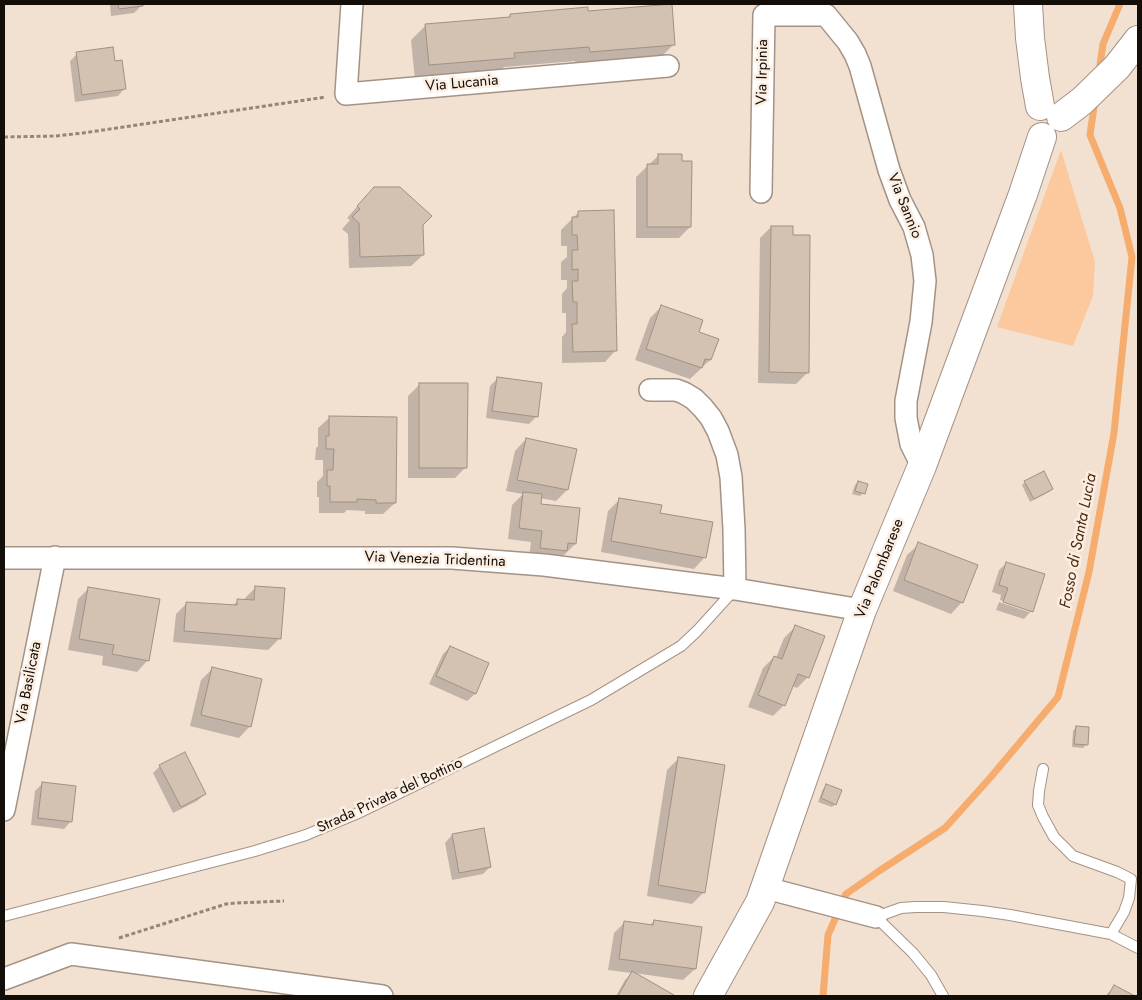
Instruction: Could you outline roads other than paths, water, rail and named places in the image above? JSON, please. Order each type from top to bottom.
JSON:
[{"type":"main road","points":[[1028,4],[1035,78],[1061,108],[1117,66],[1138,40]]},
{"type":"main road","name":"Via Palombarese","points":[[708,996],[766,888],[862,610],[922,466],[1023,194],[1042,137],[1053,136],[1060,128],[1062,122],[1061,108]]},
{"type":"street","name":"Via Lucania","points":[[352,4],[346,94],[668,66]]},
{"type":"street","name":"Via Irpinia","points":[[761,192],[764,15],[826,15]]},
{"type":"street","name":"Via Sannio","points":[[826,15],[848,42],[860,66],[891,175],[900,200],[914,227],[922,256],[925,281],[922,313],[906,401],[906,418],[908,436],[922,466]]},
{"type":"street","points":[[650,390],[676,390],[694,399],[712,418],[718,431],[727,455],[731,477],[735,589]]},
{"type":"street","name":"Via Basilicata","points":[[4,810],[55,557]]},
{"type":"street","name":"Via Venezia Tridentina","points":[[4,558],[452,558],[544,565],[735,589],[862,610]]},
{"type":"street","points":[[766,888],[846,910],[876,916]]},
{"type":"street","points":[[4,979],[71,954],[382,996]]},
{"type":"lane","name":"Strada Privata del Bottino","points":[[4,916],[254,852],[306,835],[356,814],[591,700],[681,646],[697,632],[735,589]]},
{"type":"lane","points":[[1043,769],[1038,804],[1043,818],[1054,837],[1072,856],[1118,872],[1131,879],[1129,898],[1124,912],[1111,934]]},
{"type":"lane","points":[[943,996],[931,975],[919,960],[876,916],[901,908],[944,907],[1010,915],[1111,934],[1138,948]]},
{"type":"waterway","name":"Fosso di Santa Lucia","points":[[1099,72],[1103,44],[1120,4]]},
{"type":"waterway","name":"Fosso di Santa Lucia","points":[[823,996],[828,935],[846,894],[945,828],[1058,697],[1089,572],[1114,433],[1132,257],[1120,208],[1090,135],[1095,100]]}]
